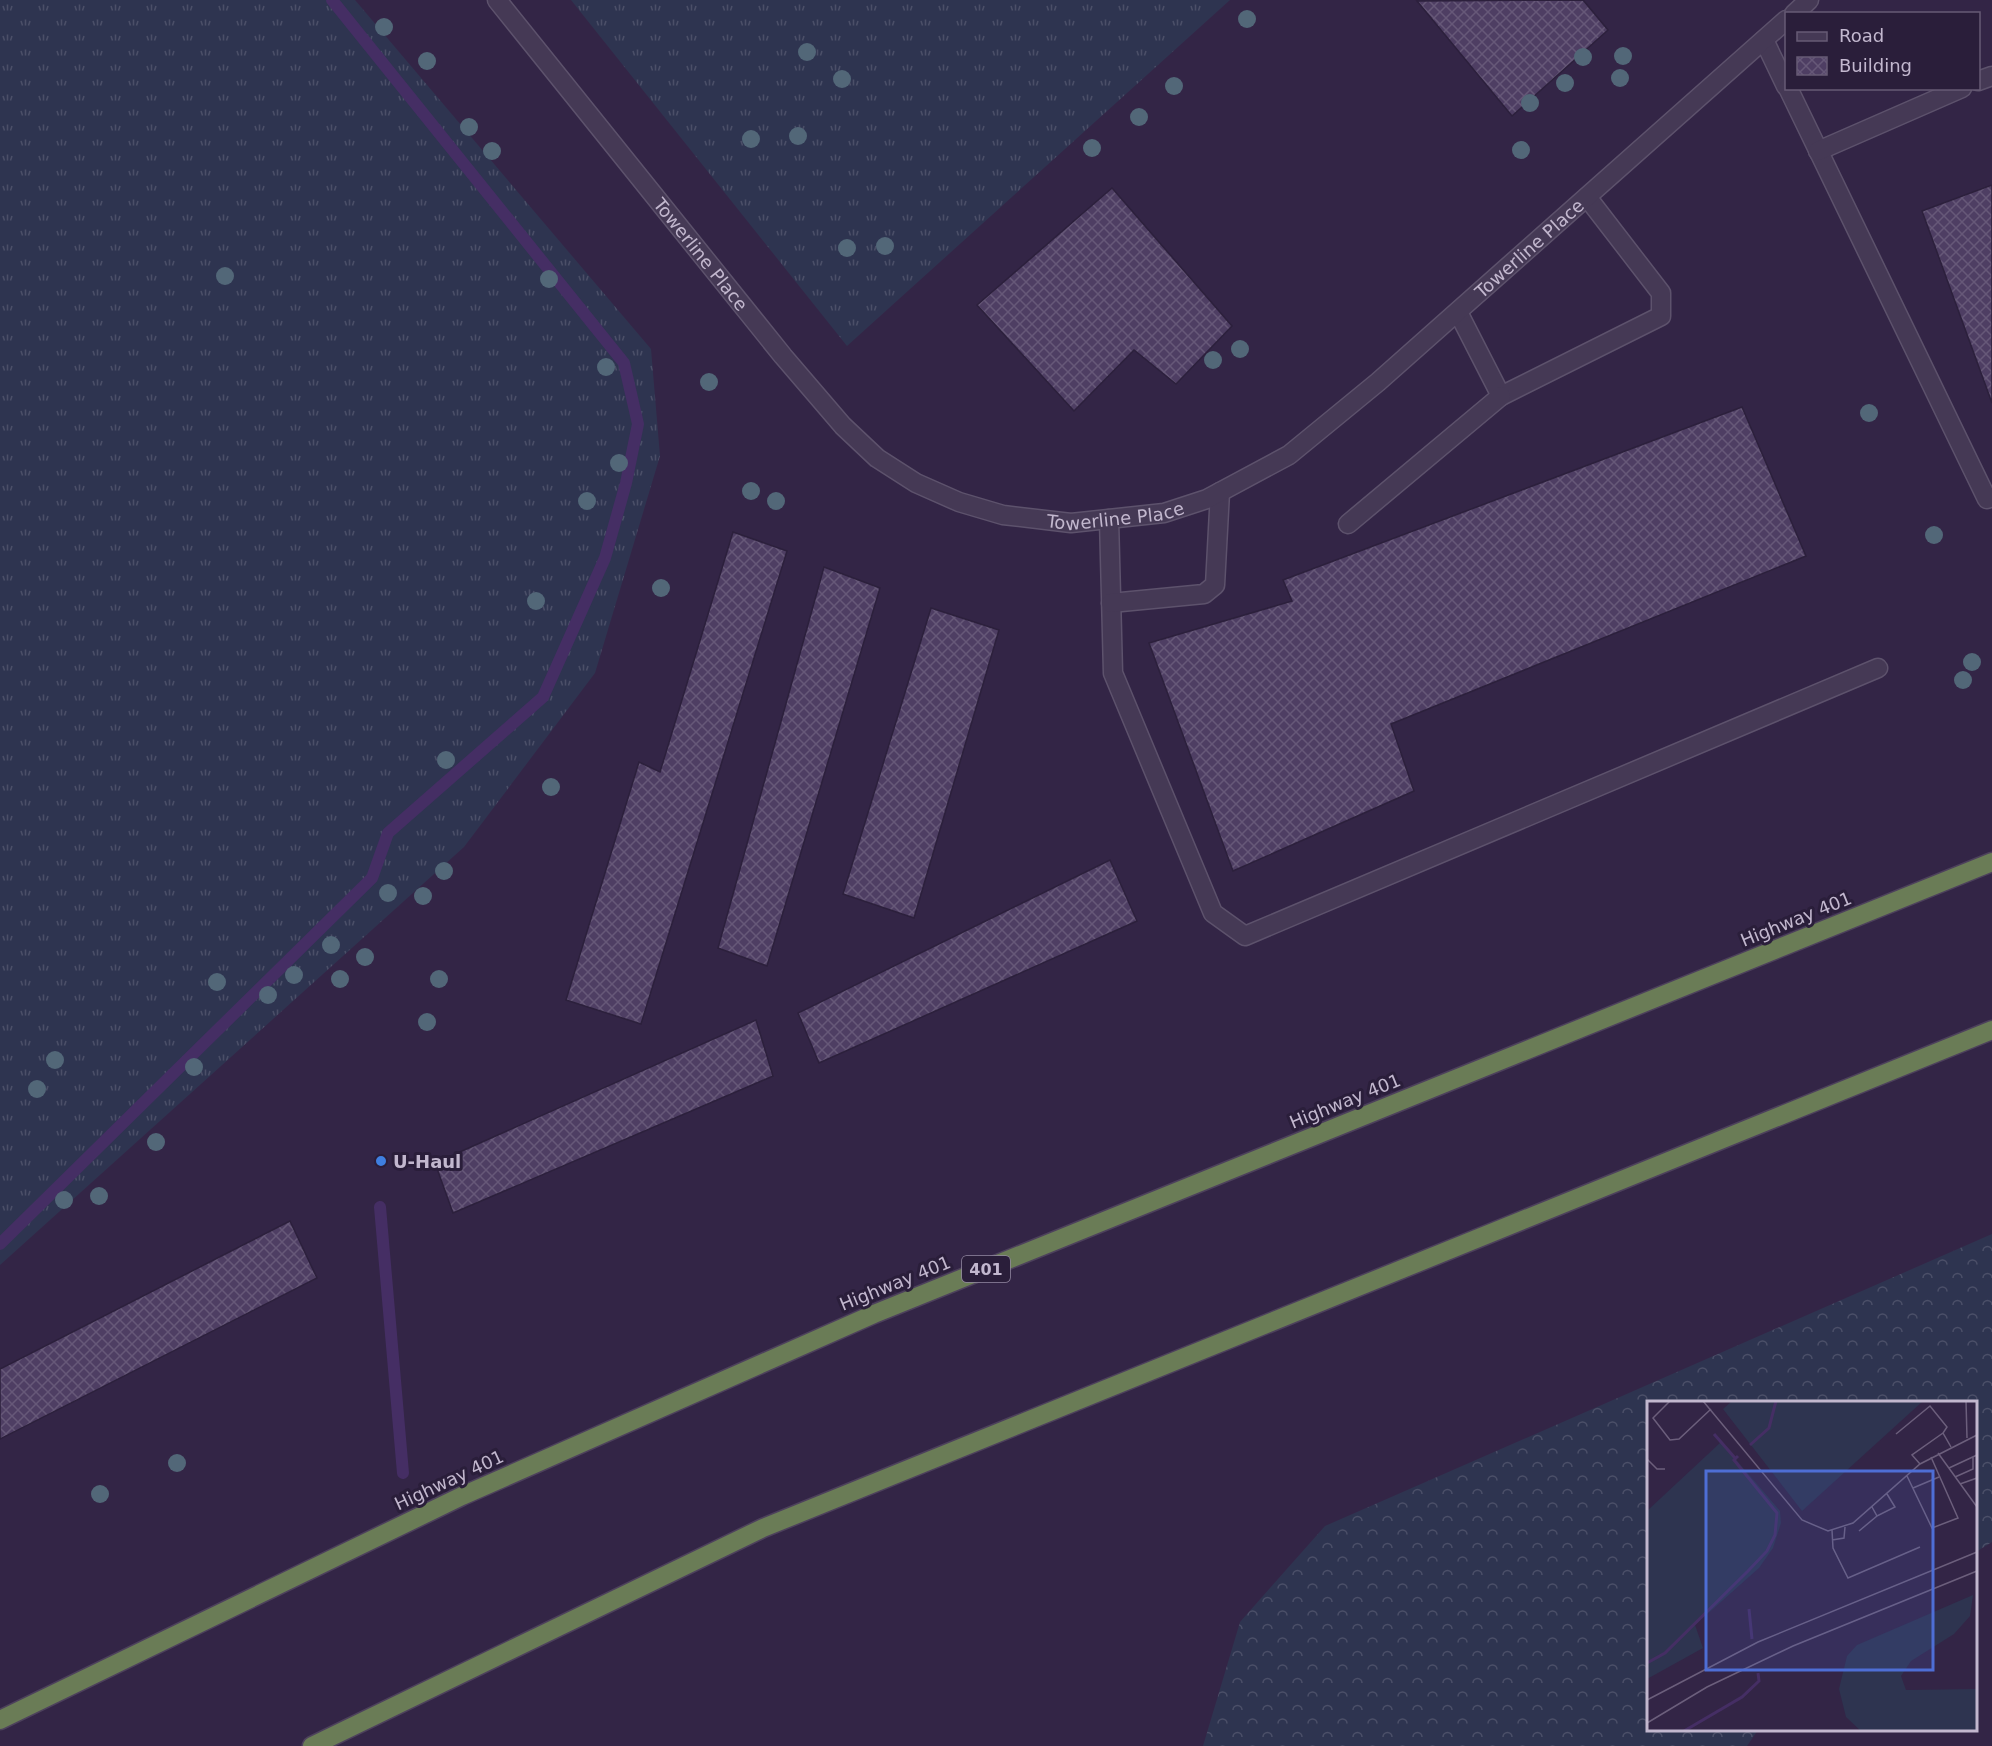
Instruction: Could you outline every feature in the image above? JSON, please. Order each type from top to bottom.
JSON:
[{"type":"highway","name":"Highway 401","points":[[0,1720],[462,1496],[874,1314],[1992,862]]},
{"type":"highway","points":[[312,1746],[763,1528],[1992,1030]]},
{"type":"street","name":"Towerline Place","points":[[497,0],[783,356],[843,426],[877,458],[916,483],[959,502],[1003,515],[1071,523],[1164,513],[1207,499],[1289,455],[1458,312],[1785,21]]},
{"type":"street","points":[[1796,12],[1809,0]]},
{"type":"street","points":[[1764,40],[1785,83]]},
{"type":"street","points":[[1788,90],[1987,499],[1992,497]]},
{"type":"street","points":[[1818,151],[1957,90]]},
{"type":"street","points":[[1348,524],[1501,396],[1661,316],[1661,293],[1587,197]]},
{"type":"street","points":[[1458,312],[1501,396]]},
{"type":"street","points":[[1111,603],[1204,594],[1215,585],[1220,492]]},
{"type":"street","points":[[1109,519],[1113,673],[1213,913],[1245,936],[1878,668]]},
{"type":"green space","points":[[0,0],[355,0],[651,349],[660,456],[595,673],[464,847],[0,1265]]},
{"type":"green space","points":[[571,0],[1230,0],[847,346]]},
{"type":"green space","points":[[1992,1234],[1992,1542],[1977,1551],[1977,1401],[1647,1401],[1647,1731],[1757,1731],[1747,1746],[1203,1746],[1240,1622],[1325,1526]]},
{"type":"building","points":[[1583,0],[1608,30],[1512,116],[1417,1]]},
{"type":"building","points":[[1992,185],[1992,403],[1922,211]]},
{"type":"building","points":[[1112,188],[1232,326],[1176,384],[1134,350],[1074,411],[977,305]]},
{"type":"building","points":[[1742,407],[1806,556],[1391,724],[1414,791],[1233,871],[1149,643],[1292,601],[1283,580]]},
{"type":"building","points":[[733,532],[787,551],[641,1024],[566,1000],[639,762],[660,772]]},
{"type":"building","points":[[824,567],[880,588],[767,966],[718,948]]},
{"type":"building","points":[[931,608],[999,630],[914,918],[843,894]]},
{"type":"building","points":[[1110,860],[1137,921],[819,1063],[798,1013]]},
{"type":"building","points":[[756,1020],[773,1076],[453,1213],[435,1163]]},
{"type":"building","points":[[290,1221],[317,1278],[0,1439],[0,1369]]},
{"type":"waterway","points":[[0,1244],[372,878],[388,833],[543,697],[605,558],[626,483],[638,424],[624,363],[332,0]]},
{"type":"waterway","points":[[380,1207],[403,1473]]},
{"type":"place","name":"U-Haul","points":[[381,1161]]}]
